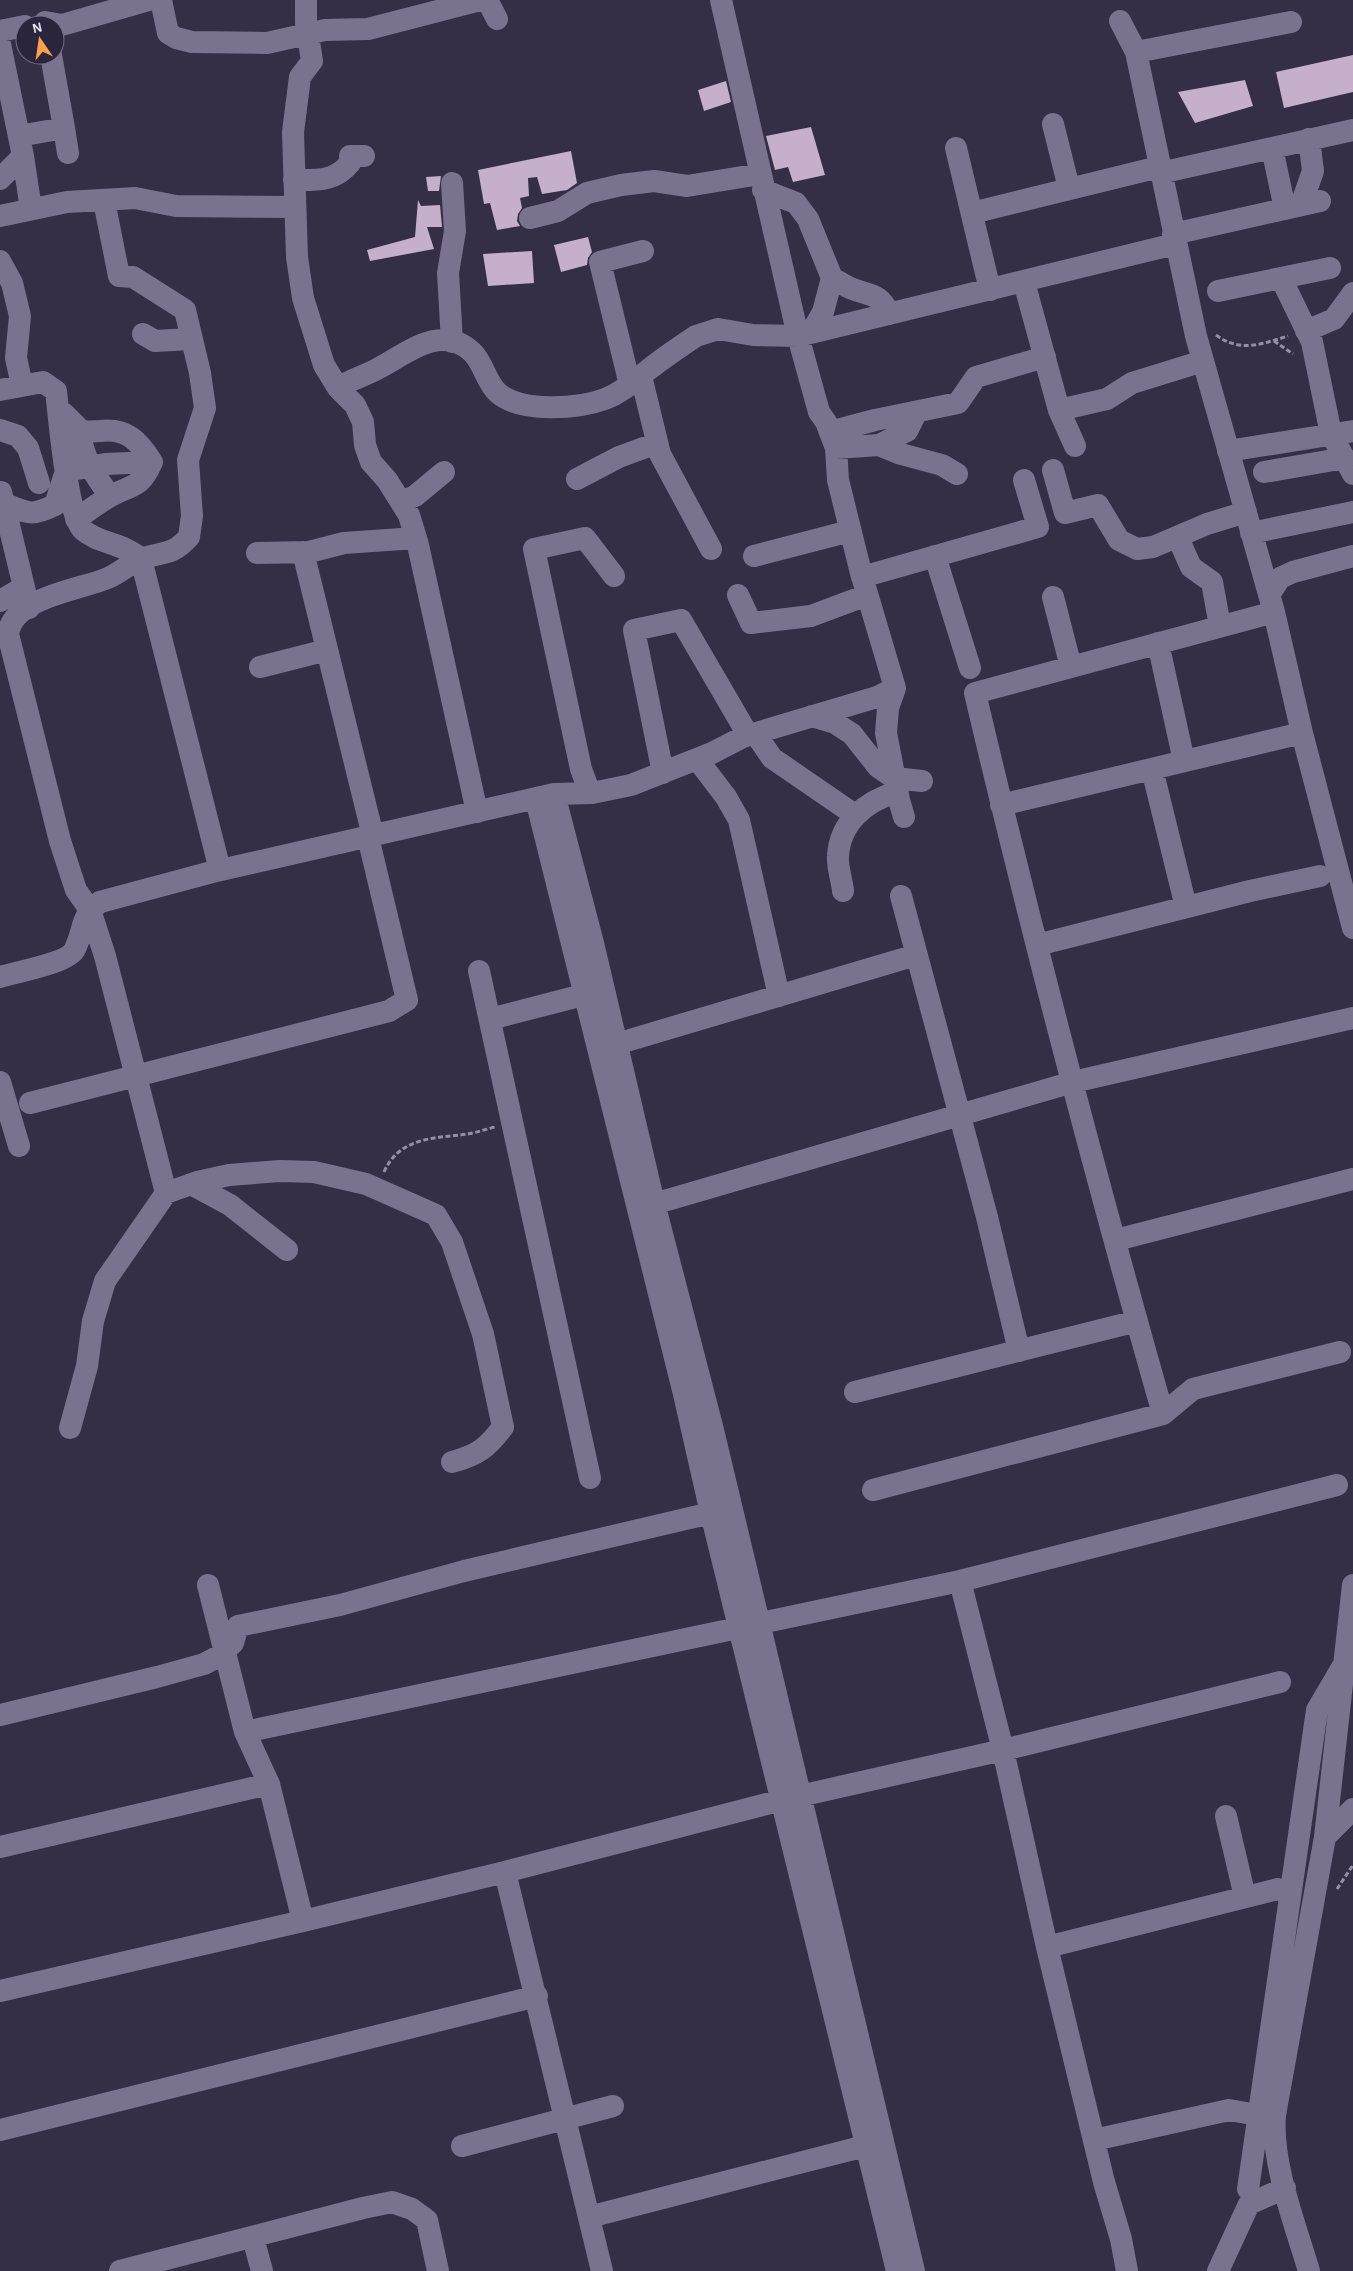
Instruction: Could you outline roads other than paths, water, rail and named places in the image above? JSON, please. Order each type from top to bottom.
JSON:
[{"type":"street","points":[[65,24],[149,0]]},
{"type":"street","points":[[161,0],[168,33],[176,38],[192,42],[267,43],[326,30],[368,29],[480,0]]},
{"type":"street","points":[[306,0],[312,62],[300,77],[295,101],[293,132],[297,257],[303,298],[324,365],[338,388],[355,405],[363,422],[365,445],[371,462],[409,515],[416,538],[477,812]]},
{"type":"street","points":[[721,0],[762,182],[805,334],[819,412],[833,440],[838,480],[850,531],[895,688],[888,708],[886,733],[904,817]]},
{"type":"street","points":[[1120,21],[1136,52],[1192,317],[1271,603],[1302,733],[1353,928]]},
{"type":"street","points":[[1136,52],[1291,22]]},
{"type":"street","points":[[0,30],[15,28]]},
{"type":"street","points":[[0,44],[4,81],[21,146],[30,209]]},
{"type":"street","points":[[52,65],[68,153]]},
{"type":"street","points":[[1053,124],[1069,188]]},
{"type":"street","points":[[0,179],[21,146],[64,128]]},
{"type":"street","points":[[972,213],[1069,188],[1353,130]]},
{"type":"street","points":[[1302,205],[1313,171],[1309,139]]},
{"type":"street","points":[[956,148],[990,290]]},
{"type":"street","points":[[1272,148],[1302,205]]},
{"type":"street","points":[[294,180],[332,178],[343,172],[350,163],[350,156],[364,156]]},
{"type":"street","points":[[530,218],[558,211],[587,193],[622,185],[654,181],[687,186],[762,182],[796,203],[808,219],[832,278],[823,312],[805,334]]},
{"type":"street","points":[[452,183],[455,231],[448,273],[452,342]]},
{"type":"street","points":[[0,216],[67,202],[135,198],[176,206],[295,207]]},
{"type":"street","points":[[0,600],[46,597],[109,578],[141,559],[170,553],[189,537],[192,516],[188,460],[205,408],[200,372],[185,310],[132,277],[120,276],[104,201]]},
{"type":"street","points":[[338,388],[352,379],[379,368],[420,344],[441,340],[452,342],[470,350],[479,359],[491,385],[508,399],[548,408],[594,402],[606,398],[636,380],[696,336],[708,331],[718,329],[753,336],[779,337],[805,334],[1024,282],[1302,205]]},
{"type":"street","points":[[643,252],[600,262],[660,454],[710,549]]},
{"type":"street","points":[[0,261],[12,283],[20,316],[16,358],[22,385]]},
{"type":"street","points":[[1218,291],[1330,268]]},
{"type":"street","points":[[832,278],[851,288],[874,295],[885,304],[889,314]]},
{"type":"street","points":[[1264,472],[1349,466],[1342,433],[1314,351],[1281,278]]},
{"type":"street","points":[[1024,282],[1044,357],[1067,428],[1085,404],[1107,399],[1132,383],[1203,361]]},
{"type":"street","points":[[1306,331],[1334,319],[1353,293]]},
{"type":"street","points":[[143,334],[154,341],[191,339]]},
{"type":"street","points":[[833,440],[875,420],[958,403],[976,377],[1044,357]]},
{"type":"street","points":[[0,390],[43,382],[52,386],[56,391],[66,471],[76,519],[82,530],[130,549],[141,559],[220,870]]},
{"type":"street","points":[[58,409],[69,416],[80,429],[89,432],[120,431],[131,435],[143,446],[152,462],[146,478],[133,487],[110,496],[76,519]]},
{"type":"street","points":[[879,445],[907,431],[916,413]]},
{"type":"street","points":[[80,429],[81,444],[90,466],[110,496]]},
{"type":"street","points":[[0,430],[18,436],[28,448],[38,484]]},
{"type":"street","points":[[1228,451],[1342,433]]},
{"type":"street","points":[[833,440],[879,445],[901,454],[942,465],[957,474]]},
{"type":"street","points":[[577,479],[619,457],[657,443]]},
{"type":"street","points":[[66,471],[90,466],[152,462]]},
{"type":"street","points":[[1053,470],[1065,513],[1098,505],[1119,540],[1137,549],[1153,547],[1178,538],[1207,524],[1249,523],[1353,512]]},
{"type":"street","points":[[2,496],[32,514],[55,504],[66,471]]},
{"type":"street","points":[[401,502],[415,496],[444,472]]},
{"type":"street","points":[[738,595],[751,624],[810,616],[865,586],[935,556],[1038,527],[1024,480]]},
{"type":"street","points":[[2,496],[27,597],[9,626],[10,645],[60,841],[76,890],[90,910],[104,956],[166,1193]]},
{"type":"street","points":[[754,556],[850,531]]},
{"type":"street","points":[[256,553],[304,552],[344,543],[416,538]]},
{"type":"street","points":[[590,793],[581,769],[534,549],[585,538],[614,576]]},
{"type":"street","points":[[1178,538],[1192,567],[1212,582],[1220,626]]},
{"type":"street","points":[[30,1103],[389,1011],[406,1000],[371,836],[304,552]]},
{"type":"street","points":[[935,556],[970,668]]},
{"type":"street","points":[[1163,1414],[1037,945],[1001,805],[975,693],[1220,626],[1271,603],[1280,578],[1293,572],[1353,556]]},
{"type":"street","points":[[1053,597],[1071,667]]},
{"type":"street","points":[[664,773],[634,630],[681,620],[752,734],[772,758],[855,815]]},
{"type":"street","points":[[1158,643],[1184,761]]},
{"type":"street","points":[[260,667],[327,650]]},
{"type":"street","points":[[0,977],[63,959],[74,951],[86,913],[100,902],[220,870],[545,797],[590,793],[631,785],[664,773],[752,734],[877,697],[895,688]]},
{"type":"street","points":[[812,716],[835,723],[852,734],[878,767],[896,785]]},
{"type":"street","points":[[1001,805],[1302,733]]},
{"type":"street","points":[[697,759],[726,797],[739,820],[780,996]]},
{"type":"street","points":[[1152,769],[1186,907]]},
{"type":"street","points":[[843,891],[838,857],[848,823],[855,815],[896,785],[922,781]]},
{"type":"street","points":[[545,797],[584,994],[607,1047]]},
{"type":"street","points":[[545,797],[593,943],[607,1047],[645,1206],[711,1513],[750,1626]]},
{"type":"street","points":[[1037,945],[1186,907],[1320,876]]},
{"type":"street","points":[[901,896],[961,1116],[1019,1351]]},
{"type":"street","points":[[607,1047],[916,955]]},
{"type":"street","points":[[478,971],[590,1478]]},
{"type":"street","points":[[490,1019],[584,994]]},
{"type":"street","points":[[645,1206],[1073,1082],[1353,1018]]},
{"type":"street","points":[[0,1082],[19,1146]]},
{"type":"street","points":[[70,1428],[88,1366],[93,1320],[104,1281],[166,1193],[191,1184],[229,1175],[280,1171],[336,1175],[377,1189],[436,1215],[452,1242],[483,1334],[503,1427],[488,1447],[471,1457],[452,1462]]},
{"type":"street","points":[[1116,1240],[1353,1179]]},
{"type":"street","points":[[191,1184],[230,1205],[288,1250]]},
{"type":"street","points":[[645,1206],[712,1426],[750,1626],[791,1798],[914,2271]]},
{"type":"street","points":[[855,1392],[1137,1322]]},
{"type":"street","points":[[873,1490],[1163,1414],[1193,1389],[1340,1352]]},
{"type":"street","points":[[245,1732],[960,1581],[1337,1485]]},
{"type":"street","points":[[0,1715],[204,1664],[233,1643],[238,1626],[340,1605],[464,1571],[711,1513]]},
{"type":"street","points":[[960,1581],[1003,1750],[1047,1948],[1127,2271]]},
{"type":"street","points":[[208,1585],[245,1732],[269,1784],[303,1921]]},
{"type":"street","points":[[1309,2271],[1273,2134],[1325,1837],[1353,1585]]},
{"type":"street","points":[[1248,2189],[1317,1710],[1344,1664]]},
{"type":"street","points":[[0,1991],[303,1921],[505,1872],[791,1798],[1003,1750],[1280,1682]]},
{"type":"street","points":[[0,1847],[269,1784]]},
{"type":"street","points":[[791,1798],[865,2146],[897,2271]]},
{"type":"street","points":[[1325,1837],[1353,1809]]},
{"type":"street","points":[[1226,1816],[1245,1897]]},
{"type":"street","points":[[505,1872],[537,1996],[602,2271]]},
{"type":"street","points":[[1047,1948],[1278,1889]]},
{"type":"street","points":[[0,2130],[537,1996]]},
{"type":"street","points":[[462,2146],[613,2106]]},
{"type":"street","points":[[1094,2140],[1229,2110],[1258,2115]]},
{"type":"street","points":[[589,2217],[865,2146]]},
{"type":"street","points":[[1218,2271],[1249,2204],[1286,2188]]},
{"type":"street","points":[[120,2271],[392,2202],[412,2208],[426,2220],[438,2271]]},
{"type":"street","points":[[253,2238],[262,2271]]}]
